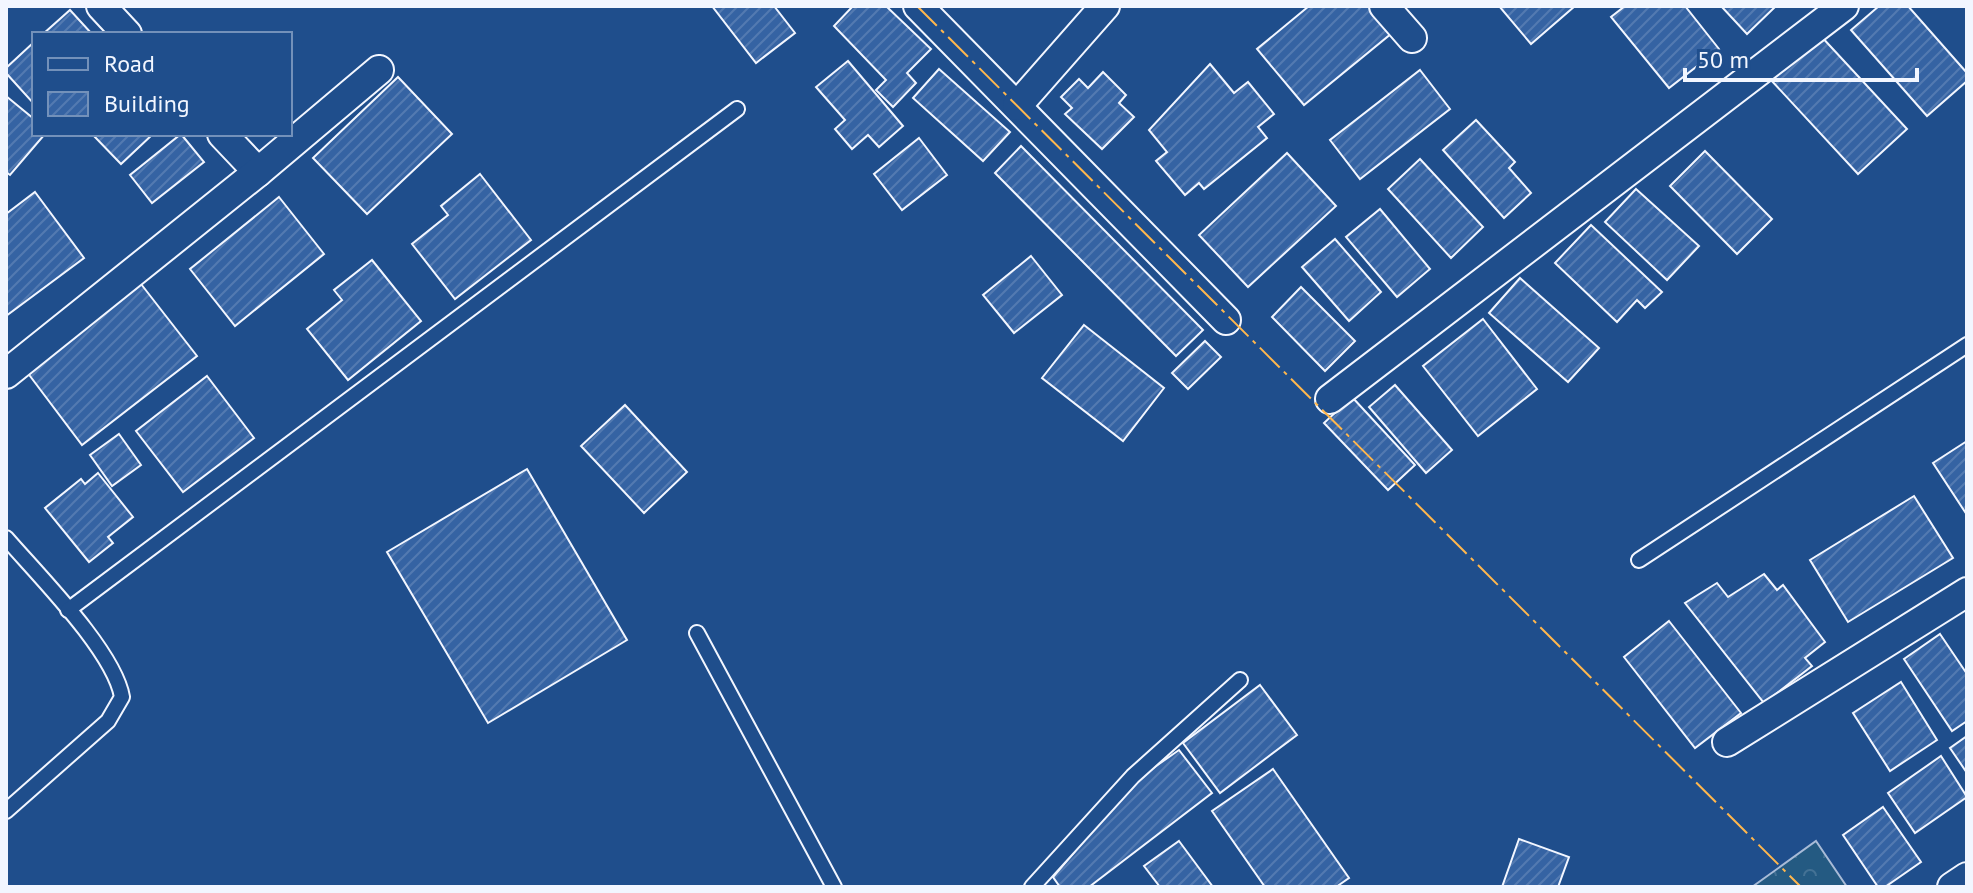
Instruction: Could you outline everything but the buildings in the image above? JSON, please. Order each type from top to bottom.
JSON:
[{"type":"street","points":[[101,6],[125,32]]},
{"type":"street","points":[[918,6],[1226,320]]},
{"type":"street","points":[[1017,106],[1105,6]]},
{"type":"street","points":[[1330,399],[1844,6]]},
{"type":"street","points":[[6,374],[258,172],[379,70]]},
{"type":"street","points":[[224,136],[258,172]]},
{"type":"street","points":[[1727,742],[1967,592]]},
{"type":"street","points":[[1952,887],[1967,877]]},
{"type":"lane","points":[[68,610],[737,109]]},
{"type":"lane","points":[[1639,560],[1967,345]]},
{"type":"lane","points":[[6,538],[68,610],[116,676],[122,697],[108,721],[6,811]]},
{"type":"lane","points":[[697,633],[834,887]]},
{"type":"lane","points":[[1032,887],[1133,776],[1240,680]]},
{"type":"green space","points":[[1816,841],[1847,887],[1752,887]]},
{"type":"power","points":[[917,6],[1801,887]]}]
